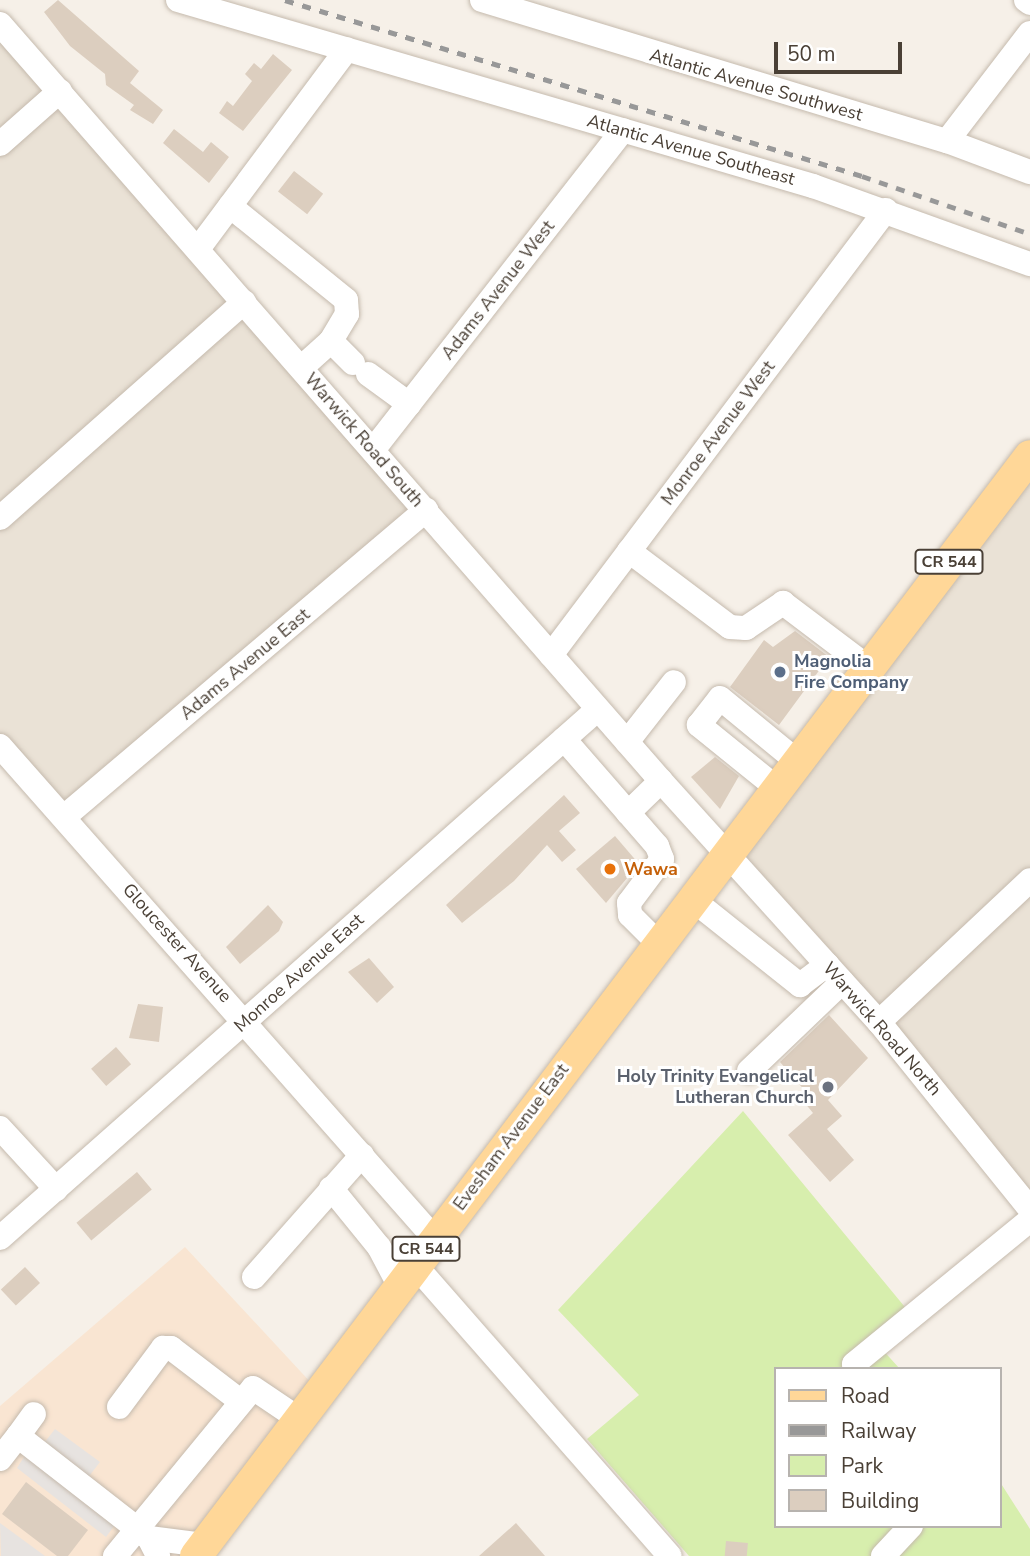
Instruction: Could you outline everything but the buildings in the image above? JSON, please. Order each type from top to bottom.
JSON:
[{"type":"main road","name":"CR 544","points":[[728,855],[869,668],[1026,472]]},
{"type":"main road","name":"Evesham Avenue East","points":[[200,1551],[434,1238],[728,855]]},
{"type":"street","name":"Atlantic Avenue Southeast","points":[[178,0],[886,210],[1030,264]]},
{"type":"street","name":"Atlantic Avenue Southwest","points":[[482,0],[947,141],[1030,172]]},
{"type":"street","points":[[1026,0],[1030,3]]},
{"type":"street","name":"Warwick Road South","points":[[0,24],[728,855]]},
{"type":"street","points":[[947,141],[1030,33]]},
{"type":"street","points":[[198,249],[347,49]]},
{"type":"street","points":[[0,144],[60,91]]},
{"type":"street","name":"Adams Avenue West","points":[[373,450],[623,130]]},
{"type":"street","points":[[230,206],[346,300],[347,314],[331,341],[301,368]]},
{"type":"street","name":"Monroe Avenue West","points":[[551,655],[886,210]]},
{"type":"street","points":[[0,518],[244,302]]},
{"type":"street","points":[[331,341],[360,368],[409,404]]},
{"type":"street","name":"Adams Avenue East","points":[[64,817],[426,510]]},
{"type":"street","points":[[629,551],[730,627],[746,628],[783,603],[869,668]]},
{"type":"street","points":[[626,741],[674,682]]},
{"type":"street","points":[[778,789],[699,725],[720,698],[798,762]]},
{"type":"street","name":"Monroe Avenue East","points":[[0,1238],[598,709]]},
{"type":"street","points":[[564,738],[628,813],[662,859],[629,903],[630,915],[659,944]]},
{"type":"street","name":"Gloucester Avenue","points":[[0,746],[246,1020],[434,1238]]},
{"type":"street","points":[[628,813],[661,781]]},
{"type":"street","name":"Warwick Road North","points":[[728,855],[879,1022],[1030,1209]]},
{"type":"street","points":[[879,1022],[1030,880]]},
{"type":"street","points":[[693,900],[800,985],[835,974]]},
{"type":"street","points":[[749,1071],[835,974]]},
{"type":"street","points":[[0,1128],[56,1189]]},
{"type":"street","points":[[254,1277],[362,1156]]},
{"type":"street","points":[[331,1188],[379,1247],[663,1553]]},
{"type":"street","points":[[855,1367],[853,1364],[1030,1220]]},
{"type":"street","points":[[119,1407],[163,1348],[171,1348],[239,1400]]},
{"type":"street","points":[[115,1556],[148,1540],[239,1400],[253,1388],[299,1419]]},
{"type":"street","points":[[0,1459],[34,1414]]},
{"type":"street","points":[[18,1436],[148,1540],[200,1551]]},
{"type":"street","points":[[883,1556],[909,1528]]},
{"type":"shaded area","points":[[0,25],[426,510],[64,817],[0,746]]},
{"type":"shaded area","points":[[1030,457],[1030,1209],[728,855]]},
{"type":"shaded area","points":[[185,1247],[314,1386],[212,1556],[0,1556],[0,1406]]},
{"type":"shaded area","points":[[55,1429],[100,1462],[80,1488],[120,1518],[106,1537],[17,1468],[27,1452],[34,1456]]},
{"type":"shaded area","points":[[0,1523],[45,1556],[1,1556]]},
{"type":"green space","points":[[743,1111],[909,1312],[880,1347],[898,1367],[774,1367],[774,1528],[1002,1528],[1002,1485],[1030,1529],[1030,1556],[689,1556],[587,1439],[639,1395],[558,1310]]},
{"type":"railway","points":[[285,0],[862,176],[1030,234]]},
{"type":"place","name":"Magnolia Fire Company","points":[[780,672]]},
{"type":"place","name":"Wawa","points":[[610,869]]},
{"type":"place","name":"Holy Trinity Evangelical Lutheran Church","points":[[828,1087]]}]
